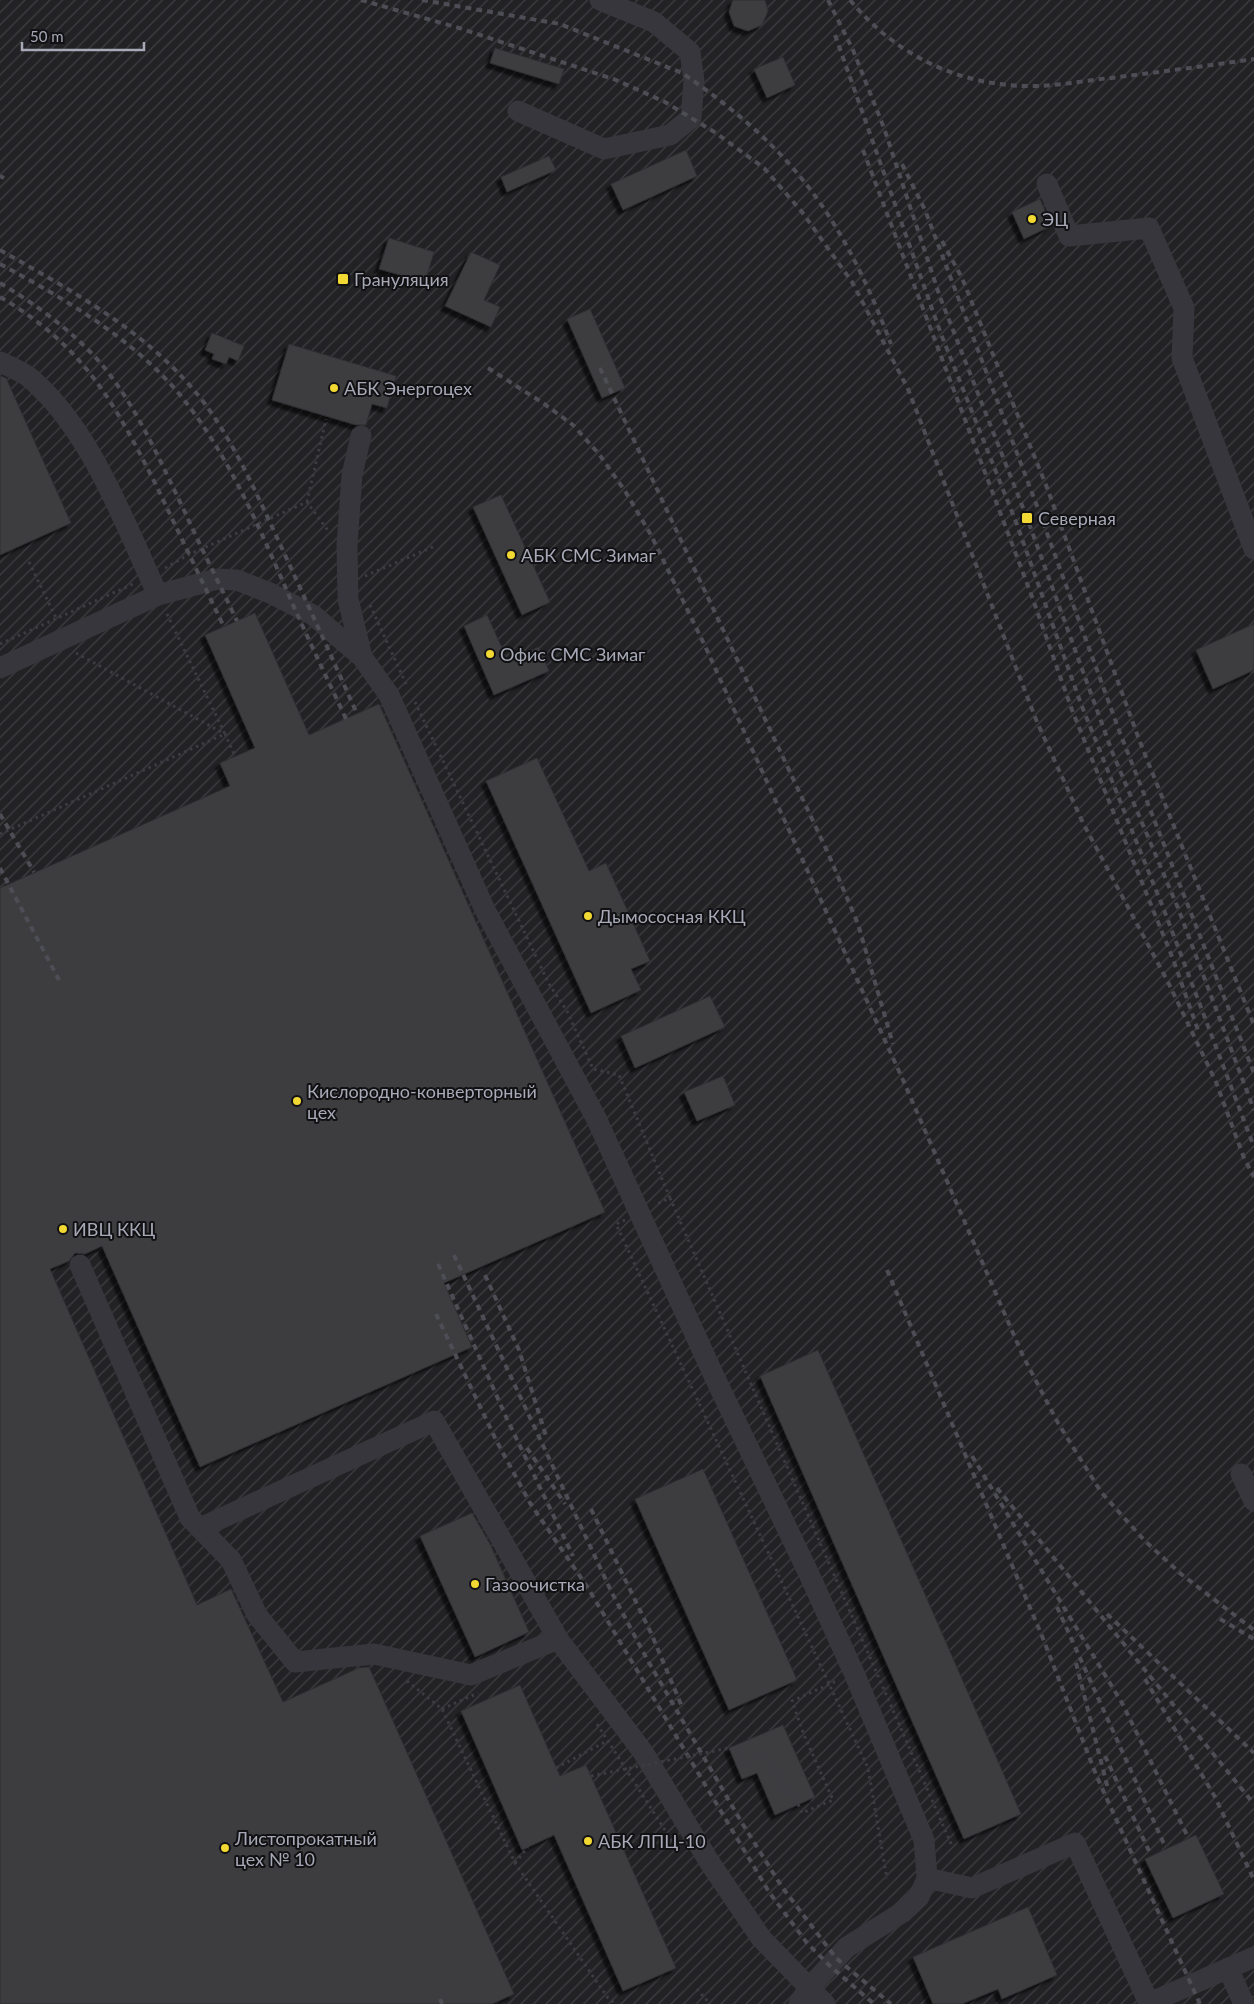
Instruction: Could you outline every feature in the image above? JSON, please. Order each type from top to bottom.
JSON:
[{"type":"lane","points":[[518,112],[604,149],[670,135],[691,118],[694,81],[690,52],[654,22],[600,0]]},
{"type":"lane","points":[[1047,184],[1069,236],[1149,228],[1184,308],[1182,358],[1254,550]]},
{"type":"lane","points":[[0,362],[29,377],[67,416],[105,482],[154,586]]},
{"type":"lane","points":[[361,436],[352,475],[347,545],[348,599],[362,657]]},
{"type":"lane","points":[[0,668],[60,628],[154,586],[237,580],[270,593],[314,615],[362,657],[389,695],[485,910],[596,1118],[854,1673],[924,1840],[926,1878],[919,1897],[904,1912],[847,1947],[803,1996]]},
{"type":"lane","points":[[80,1265],[190,1518],[231,1560],[257,1614],[295,1662],[374,1654],[471,1675],[558,1638]]},
{"type":"lane","points":[[200,1528],[434,1420],[558,1638],[643,1752],[710,1863],[803,1996],[825,2004]]},
{"type":"lane","points":[[1241,1474],[1254,1501]]},
{"type":"lane","points":[[926,1878],[972,1888],[1075,1843],[1149,2003],[1254,1956]]},
{"type":"lane","points":[[1228,1968],[1244,2004]]},
{"type":"path","points":[[306,502],[326,419]]},
{"type":"path","points":[[0,644],[60,628],[154,586],[190,554],[306,502]]},
{"type":"path","points":[[306,502],[331,534],[332,546],[347,545]]},
{"type":"path","points":[[364,576],[435,546]]},
{"type":"path","points":[[28,562],[71,650],[225,734]]},
{"type":"path","points":[[364,568],[364,584]]},
{"type":"path","points":[[154,586],[235,756]]},
{"type":"path","points":[[368,600],[408,688]]},
{"type":"path","points":[[412,697],[549,984],[567,1011],[593,1069],[619,1075],[637,1113],[670,1198],[952,1846]]},
{"type":"path","points":[[0,834],[225,734]]},
{"type":"path","points":[[670,1198],[616,1224],[868,1768],[887,1879]]},
{"type":"path","points":[[736,1748],[743,1764],[766,1753],[786,1795],[793,1792],[802,1813],[833,1800],[804,1736],[792,1701],[874,1664]]},
{"type":"path","points":[[487,1690],[442,1709],[515,1863],[608,1998],[616,2004]]},
{"type":"path","points":[[592,1716],[685,1860]]},
{"type":"path","points":[[556,1768],[607,1741]]},
{"type":"path","points":[[591,1776],[729,1748]]},
{"type":"path","points":[[555,1785],[559,1791]]},
{"type":"path","points":[[515,1863],[528,1847]]},
{"type":"path","points":[[697,1989],[710,2004]]},
{"type":"shaded area","points":[[0,0],[1254,0],[1254,2004],[0,2004]]},
{"type":"building","points":[[733,0],[765,0],[768,11],[762,25],[748,31],[734,26],[729,12]]},
{"type":"building","points":[[495,48],[564,69],[559,84],[490,63]]},
{"type":"building","points":[[783,57],[795,85],[767,98],[754,69]]},
{"type":"building","points":[[686,150],[697,176],[623,210],[611,184]]},
{"type":"building","points":[[549,156],[556,170],[507,192],[501,177]]},
{"type":"building","name":"ЭЦ","points":[[1040,199],[1051,226],[1024,239],[1012,212]]},
{"type":"building","points":[[389,238],[434,252],[425,282],[379,269]]},
{"type":"building","points":[[471,252],[500,265],[484,300],[500,307],[491,327],[445,306]]},
{"type":"building","points":[[590,309],[625,388],[602,398],[567,319]]},
{"type":"building","points":[[212,333],[244,346],[238,361],[229,357],[226,364],[212,359],[214,354],[205,350]]},
{"type":"building","name":"АБК Энергоцех","points":[[289,344],[396,376],[387,408],[372,404],[366,425],[356,425],[272,400]]},
{"type":"building","points":[[0,376],[6,378],[71,523],[0,555]]},
{"type":"building","name":"АБК СМС Зимаг","points":[[501,495],[550,602],[522,615],[473,507]]},
{"type":"building","points":[[255,613],[309,735],[379,704],[605,1212],[444,1283],[472,1347],[200,1467],[102,1246],[85,1254],[75,1253],[69,1261],[50,1269],[197,1605],[231,1589],[283,1702],[359,1668],[369,1667],[514,1994],[492,2004],[0,2004],[0,888],[230,786],[220,763],[255,748],[205,635]]},
{"type":"building","name":"Офис СМС Зимаг","points":[[487,615],[508,661],[539,647],[549,671],[494,695],[464,626]]},
{"type":"building","points":[[1254,624],[1254,670],[1213,689],[1196,650]]},
{"type":"building","name":"Дымососная ККЦ","points":[[537,758],[589,871],[606,863],[650,961],[631,969],[641,990],[591,1013],[486,781]]},
{"type":"building","points":[[710,996],[725,1027],[635,1068],[621,1036]]},
{"type":"building","points":[[723,1076],[735,1105],[697,1121],[684,1092]]},
{"type":"building","points":[[818,1350],[1021,1814],[964,1839],[760,1376]]},
{"type":"building","points":[[703,1469],[797,1680],[729,1710],[635,1499]]},
{"type":"building","name":"Газоочистка","points":[[472,1513],[490,1544],[529,1632],[475,1657],[420,1536]]},
{"type":"building","name":"АБК ЛПЦ-10","points":[[520,1685],[560,1776],[586,1765],[676,1968],[623,1991],[554,1835],[522,1850],[461,1711]]},
{"type":"building","points":[[783,1725],[815,1797],[775,1815],[757,1773],[742,1779],[729,1748]]},
{"type":"building","points":[[1196,1835],[1224,1894],[1173,1918],[1145,1859]]},
{"type":"building","points":[[1028,1907],[1057,1975],[1002,1999],[998,1989],[962,2004],[933,2004],[913,1957]]},
{"type":"railway","points":[[361,0],[459,28],[616,80],[665,102],[716,133],[764,168],[802,212],[852,282],[908,389],[1037,722],[1083,823],[1168,982],[1216,1082],[1244,1158],[1254,1177]]},
{"type":"railway","points":[[422,0],[560,24],[682,73],[698,84],[761,135],[802,179],[842,237],[864,279],[891,344]]},
{"type":"railway","points":[[828,0],[853,50],[884,128],[940,297],[1027,518],[1113,754],[1178,908],[1254,1110]]},
{"type":"railway","points":[[850,0],[889,38],[911,53],[934,66],[985,82],[1039,86],[1254,59]]},
{"type":"railway","points":[[835,35],[941,334],[1016,522],[1081,704],[1164,910],[1254,1147]]},
{"type":"railway","points":[[863,150],[1031,594],[1072,710],[1173,959],[1199,1033]]},
{"type":"railway","points":[[902,164],[925,210],[1040,514],[1120,733],[1254,1073]]},
{"type":"railway","points":[[0,176],[4,178]]},
{"type":"railway","points":[[942,241],[962,278],[1046,485],[1140,742],[1254,1025]]},
{"type":"railway","points":[[0,250],[110,316],[161,356],[205,404],[237,454],[255,490],[357,714]]},
{"type":"railway","points":[[0,264],[70,304],[136,351],[175,389],[193,412],[226,462],[240,489],[346,719]]},
{"type":"railway","points":[[0,283],[41,310],[68,331],[92,354],[116,382],[156,453],[237,621]]},
{"type":"railway","points":[[0,297],[23,311],[54,336],[82,364],[103,391],[122,421],[155,483],[224,627]]},
{"type":"railway","points":[[488,368],[543,403],[573,425],[599,454],[625,491],[651,535],[705,646],[903,1080],[1023,1356],[1058,1423],[1101,1492],[1144,1540],[1181,1574],[1254,1630]]},
{"type":"railway","points":[[600,368],[828,853],[858,924],[893,1044]]},
{"type":"railway","points":[[0,814],[34,872]]},
{"type":"railway","points":[[0,868],[59,980]]},
{"type":"railway","points":[[454,1255],[612,1593],[648,1661],[742,1823],[782,1887],[836,1958],[891,2004]]},
{"type":"railway","points":[[438,1264],[507,1419],[573,1556]]},
{"type":"railway","points":[[887,1270],[1042,1636],[1097,1777],[1200,2004]]},
{"type":"railway","points":[[485,1275],[519,1350],[546,1436]]},
{"type":"railway","points":[[436,1314],[496,1440],[530,1503],[588,1588],[769,1892],[807,1943],[830,1966],[874,2004]]},
{"type":"railway","points":[[527,1448],[565,1504]]},
{"type":"railway","points":[[972,1456],[1122,1703],[1187,1835]]},
{"type":"railway","points":[[997,1488],[1254,1804]]},
{"type":"railway","points":[[591,1509],[651,1633],[683,1709]]},
{"type":"railway","points":[[1057,1607],[1164,1844]]},
{"type":"railway","points":[[1107,1614],[1254,1753]]},
{"type":"railway","points":[[1220,1619],[1254,1639]]},
{"type":"railway","points":[[1076,1663],[1108,1789]]},
{"type":"railway","points":[[1145,1679],[1215,1797],[1254,1880]]},
{"type":"railway","points":[[1105,1756],[1149,1851]]},
{"type":"railway","points":[[440,1999],[442,2004]]},
{"type":"place","name":"ЭЦ","points":[[1032,219]]},
{"type":"place","name":"Грануляция","points":[[343,279]]},
{"type":"place","name":"АБК Энергоцех","points":[[334,388]]},
{"type":"place","name":"Северная","points":[[1027,518]]},
{"type":"place","name":"АБК СМС Зимаг","points":[[511,555]]},
{"type":"place","name":"Офис СМС Зимаг","points":[[490,654]]},
{"type":"place","name":"Дымососная ККЦ","points":[[588,916]]},
{"type":"place","name":"Кислородно-конверторный цех","points":[[297,1101]]},
{"type":"place","name":"ИВЦ ККЦ","points":[[63,1229]]},
{"type":"place","name":"Газоочистка","points":[[475,1584]]},
{"type":"place","name":"АБК ЛПЦ-10","points":[[588,1841]]},
{"type":"place","name":"Листопрокатный цех № 10","points":[[225,1848]]}]
